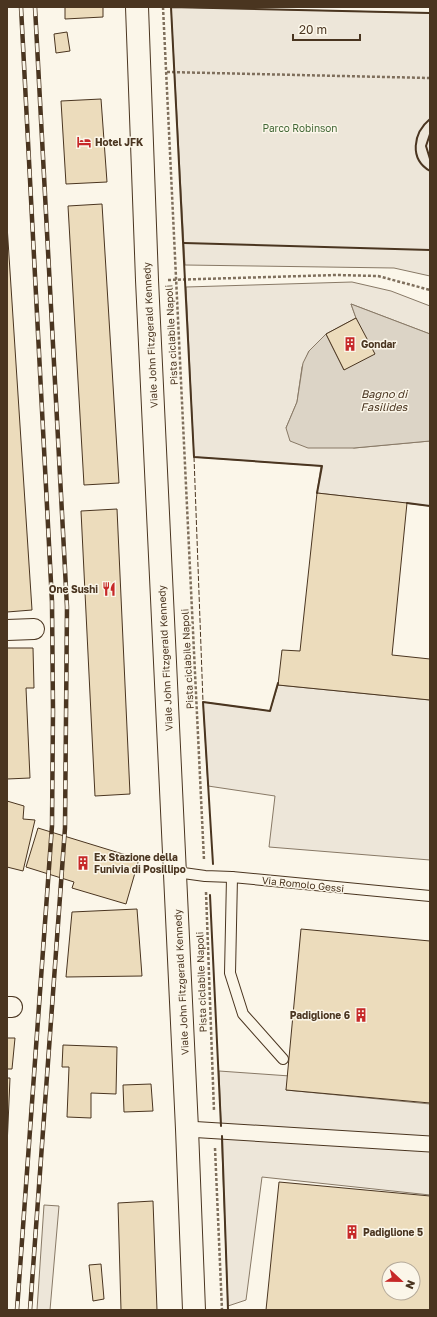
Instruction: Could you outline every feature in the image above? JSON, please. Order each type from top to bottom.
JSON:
[{"type":"main road","name":"Viale John Fitzgerald Kennedy","points":[[137,7],[147,280],[176,872],[194,1310]]},
{"type":"street","points":[[7,630],[34,628]]},
{"type":"street","points":[[187,1129],[430,1144]]},
{"type":"lane","name":"Via Romolo Gessi","points":[[176,872],[205,876],[232,877],[430,896]]},
{"type":"lane","points":[[232,877],[230,973],[243,1014],[284,1060]]},
{"type":"path","name":"Pista ciclabile Napoli","points":[[163,7],[205,876],[222,1310]]},
{"type":"path","points":[[167,72],[430,78]]},
{"type":"path","points":[[147,280],[336,275],[371,276],[430,290]]},
{"type":"green space","name":"Parco Robinson","points":[[171,7],[430,13],[430,276],[394,268],[185,265]]},
{"type":"green space","points":[[352,282],[391,291],[430,306],[430,334],[351,304],[356,318],[326,334],[309,351],[302,367],[297,402],[286,428],[354,448],[430,441],[430,506],[317,493],[321,466],[194,457],[186,287]]},
{"type":"green space","points":[[278,685],[430,700],[430,860],[269,847],[275,796],[208,786],[203,702],[270,711]]},
{"type":"green space","points":[[219,1071],[290,1076],[286,1090],[430,1104],[430,1195],[262,1177],[246,1300],[228,1306]]},
{"type":"green space","points":[[44,1205],[59,1206],[50,1310],[37,1310]]},
{"type":"water","name":"Bagno di Fasilides","points":[[351,304],[430,334],[430,441],[354,448],[308,448],[290,441],[286,428],[297,402],[303,363],[309,351],[326,334],[344,370],[356,318]]},
{"type":"building","points":[[65,7],[103,7],[103,17],[65,19]]},
{"type":"building","points":[[67,32],[70,51],[56,53],[54,34]]},
{"type":"building","name":"Hotel JFK","points":[[101,99],[107,182],[66,184],[61,101]]},
{"type":"building","points":[[102,204],[119,483],[84,485],[68,206]]},
{"type":"building","points":[[7,225],[32,610],[7,612]]},
{"type":"building","name":"Gondar","points":[[356,318],[375,354],[344,370],[326,334]]},
{"type":"building","points":[[317,493],[407,503],[392,655],[430,659],[430,700],[278,685],[282,650],[300,651]]},
{"type":"building","points":[[117,509],[130,794],[95,796],[81,511]]},
{"type":"building","points":[[7,648],[33,648],[34,688],[26,688],[30,778],[7,779]]},
{"type":"building","points":[[7,801],[24,806],[23,819],[35,820],[23,871],[7,867]]},
{"type":"building","name":"Ex Stazione della Funivia di Posillipo","points":[[38,828],[139,859],[126,904],[72,888],[74,882],[26,867]]},
{"type":"building","points":[[137,909],[142,976],[66,977],[72,912]]},
{"type":"building","name":"Padiglione 6","points":[[301,929],[430,941],[430,1103],[286,1090]]},
{"type":"building","points":[[7,1038],[15,1038],[12,1069],[7,1069]]},
{"type":"building","points":[[63,1045],[117,1047],[116,1094],[91,1093],[91,1118],[67,1117],[69,1067],[62,1067]]},
{"type":"building","points":[[7,1078],[10,1078],[7,1147]]},
{"type":"building","points":[[151,1084],[153,1111],[124,1112],[123,1085]]},
{"type":"building","name":"Padiglione 5","points":[[279,1182],[430,1196],[430,1310],[266,1310]]},
{"type":"building","points":[[153,1201],[157,1310],[121,1310],[118,1203]]},
{"type":"building","points":[[101,1264],[104,1299],[93,1301],[89,1265]]},
{"type":"railway","points":[[17,1310],[52,826],[53,711],[52,602],[21,7]]},
{"type":"railway","points":[[30,1310],[65,828],[67,607],[35,7]]},
{"type":"fence","points":[[194,457],[203,702]]},
{"type":"wall","points":[[317,493],[322,466],[194,457],[171,7],[430,13]]},
{"type":"wall","points":[[430,119],[420,131],[416,146],[416,153],[419,160],[423,166],[430,171]]},
{"type":"wall","points":[[430,134],[426,146],[430,159]]},
{"type":"wall","points":[[184,243],[430,250]]},
{"type":"wall","points":[[407,503],[430,506]]},
{"type":"wall","points":[[213,864],[203,702],[270,711],[278,683]]},
{"type":"wall","points":[[210,895],[221,1126]]},
{"type":"wall","points":[[222,1136],[228,1310]]},
{"type":"place","name":"Hotel JFK","points":[[84,142]]},
{"type":"place","name":"Gondar","points":[[350,344]]},
{"type":"place","name":"One Sushi","points":[[109,589]]},
{"type":"place","name":"Ex Stazione della Funivia di Posillipo","points":[[83,863]]},
{"type":"place","name":"Padiglione 6","points":[[361,1015]]},
{"type":"place","name":"Padiglione 5","points":[[352,1232]]}]
